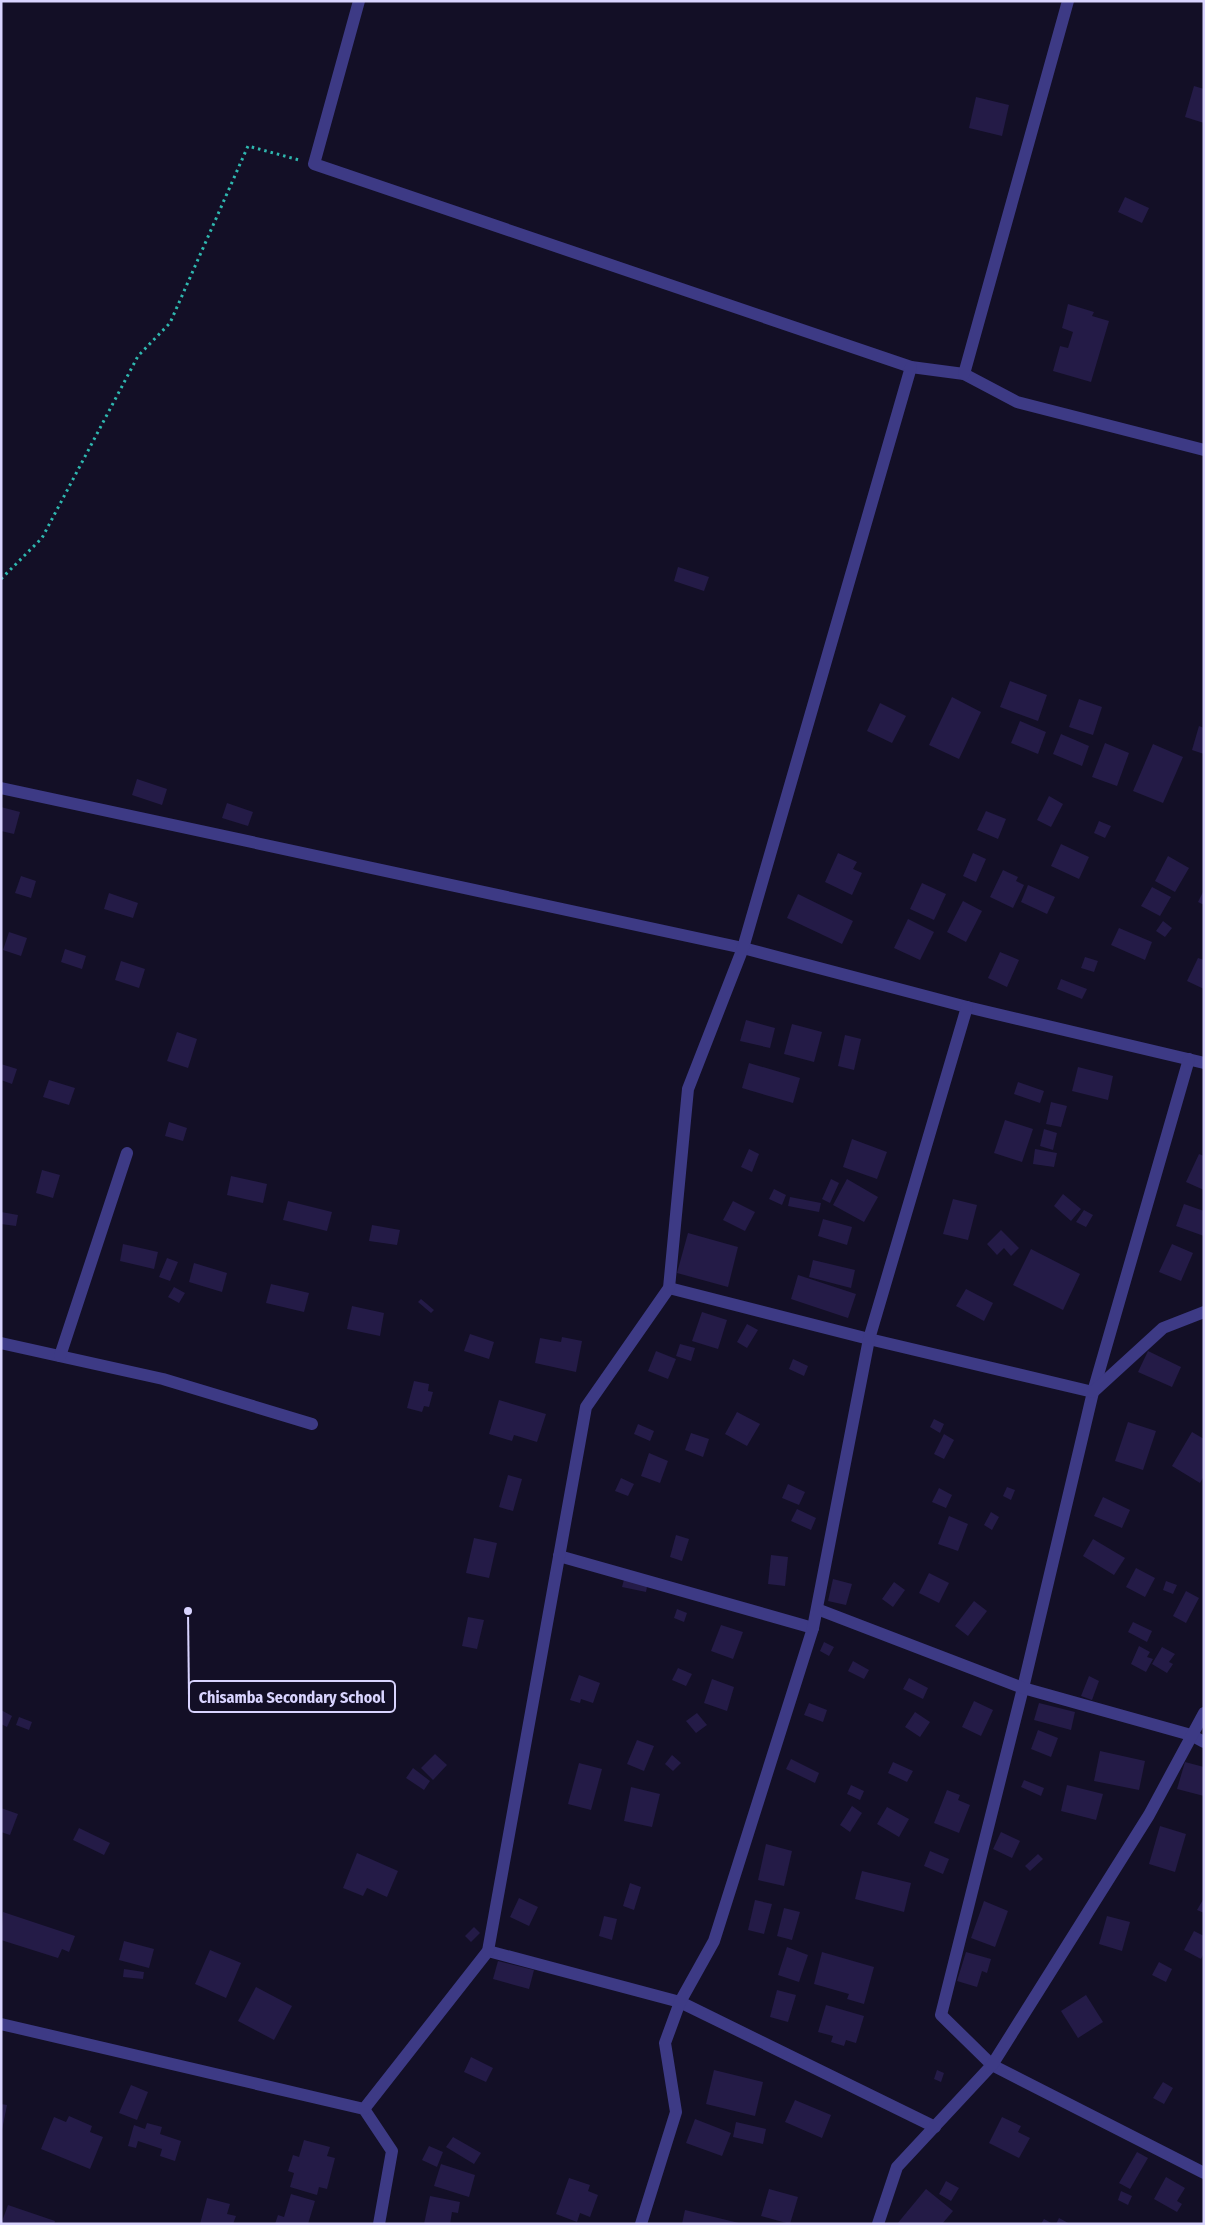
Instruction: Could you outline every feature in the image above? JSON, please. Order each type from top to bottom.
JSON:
[{"type":"street","points":[[359,1],[314,164],[910,367],[964,374],[1016,402],[1204,450]]},
{"type":"street","points":[[964,374],[1068,1]]},
{"type":"street","points":[[364,2109],[488,1951],[586,1407],[668,1288],[688,1089],[743,948],[910,367]]},
{"type":"street","points":[[1,788],[743,948],[967,1007],[1204,1063]]},
{"type":"street","points":[[641,2224],[676,2112],[665,2043],[680,2002],[714,1941],[813,1628],[869,1340],[967,1007]]},
{"type":"street","points":[[1188,1058],[1093,1392],[1023,1688],[941,2015],[992,2065],[1204,2173]]},
{"type":"street","points":[[60,1356],[127,1153]]},
{"type":"street","points":[[668,1288],[869,1340],[1093,1392]]},
{"type":"street","points":[[1093,1392],[1163,1328],[1204,1312]]},
{"type":"street","points":[[1,1343],[163,1379],[312,1424]]},
{"type":"street","points":[[559,1556],[813,1628]]},
{"type":"street","points":[[817,1609],[1023,1688],[1191,1735],[1204,1742]]},
{"type":"street","points":[[878,2224],[897,2167],[992,2065],[1150,1815],[1204,1713]]},
{"type":"street","points":[[488,1951],[680,2002],[935,2126]]},
{"type":"street","points":[[1,2024],[364,2109],[392,2151],[380,2224]]},
{"type":"path","points":[[1,579],[42,538],[138,356],[170,323],[248,146],[314,164]]},
{"type":"building","points":[[1194,86],[1204,89],[1204,123],[1185,117]]},
{"type":"building","points":[[976,97],[1009,105],[1002,136],[969,128]]},
{"type":"building","points":[[1125,197],[1149,208],[1142,223],[1118,212]]},
{"type":"building","points":[[1068,304],[1094,312],[1092,316],[1109,321],[1091,382],[1053,371],[1060,346],[1068,348],[1073,332],[1062,328]]},
{"type":"building","points":[[678,567],[709,577],[704,591],[674,581]]},
{"type":"building","points":[[1010,681],[1047,695],[1038,721],[1000,707]]},
{"type":"building","points":[[952,697],[981,712],[959,759],[929,745]]},
{"type":"building","points":[[1079,699],[1102,707],[1093,735],[1069,727]]},
{"type":"building","points":[[880,703],[906,716],[892,743],[867,731]]},
{"type":"building","points":[[1020,721],[1046,732],[1038,754],[1011,743]]},
{"type":"building","points":[[1199,726],[1204,728],[1204,754],[1192,750]]},
{"type":"building","points":[[1061,734],[1089,746],[1082,766],[1053,754]]},
{"type":"building","points":[[1105,743],[1129,753],[1117,786],[1092,777]]},
{"type":"building","points":[[1153,744],[1183,757],[1163,803],[1133,791]]},
{"type":"building","points":[[137,779],[167,789],[162,805],[132,795]]},
{"type":"building","points":[[1049,796],[1063,804],[1051,827],[1037,820]]},
{"type":"building","points":[[227,803],[253,812],[248,826],[222,818]]},
{"type":"building","points":[[1,807],[20,812],[14,834],[1,831]]},
{"type":"building","points":[[986,811],[1006,819],[998,839],[977,830]]},
{"type":"building","points":[[1099,821],[1111,826],[1105,838],[1094,833]]},
{"type":"building","points":[[1061,844],[1089,857],[1079,879],[1051,866]]},
{"type":"building","points":[[838,853],[857,862],[853,869],[862,873],[852,895],[825,882]]},
{"type":"building","points":[[973,853],[986,859],[976,882],[963,876]]},
{"type":"building","points":[[1168,856],[1189,868],[1175,892],[1155,881]]},
{"type":"building","points":[[1003,870],[1018,877],[1016,881],[1024,885],[1013,908],[990,897]]},
{"type":"building","points":[[21,876],[36,881],[31,898],[15,893]]},
{"type":"building","points":[[922,883],[946,894],[934,920],[910,909]]},
{"type":"building","points":[[1028,885],[1055,897],[1047,914],[1021,902]]},
{"type":"building","points":[[1152,887],[1171,897],[1160,916],[1141,906]]},
{"type":"building","points":[[1204,890],[1204,905],[1198,902]]},
{"type":"building","points":[[109,893],[138,903],[133,918],[104,909]]},
{"type":"building","points":[[798,894],[853,921],[842,944],[787,918]]},
{"type":"building","points":[[963,901],[982,911],[966,942],[947,932]]},
{"type":"building","points":[[908,919],[934,932],[920,960],[894,948]]},
{"type":"building","points":[[1163,921],[1172,928],[1165,937],[1156,931]]},
{"type":"building","points":[[1119,928],[1152,942],[1145,960],[1111,945]]},
{"type":"building","points":[[9,932],[27,938],[21,956],[3,950]]},
{"type":"building","points":[[65,949],[86,956],[82,969],[61,962]]},
{"type":"building","points":[[1000,952],[1019,960],[1007,987],[988,978]]},
{"type":"building","points":[[1085,957],[1098,961],[1094,972],[1081,968]]},
{"type":"building","points":[[1198,958],[1204,960],[1204,989],[1187,981]]},
{"type":"building","points":[[121,961],[145,969],[139,988],[115,980]]},
{"type":"building","points":[[1061,979],[1087,989],[1082,999],[1057,989]]},
{"type":"building","points":[[746,1020],[775,1028],[770,1048],[740,1041]]},
{"type":"building","points":[[792,1024],[822,1032],[814,1062],[784,1054]]},
{"type":"building","points":[[177,1032],[197,1039],[188,1068],[167,1061]]},
{"type":"building","points":[[845,1035],[861,1039],[854,1070],[838,1066]]},
{"type":"building","points":[[749,1063],[800,1078],[793,1103],[742,1088]]},
{"type":"building","points":[[1,1064],[17,1069],[12,1084],[1,1080]]},
{"type":"building","points":[[1078,1067],[1113,1076],[1108,1100],[1072,1091]]},
{"type":"building","points":[[49,1080],[75,1088],[69,1105],[43,1097]]},
{"type":"building","points":[[1018,1082],[1044,1091],[1040,1103],[1014,1094]]},
{"type":"building","points":[[1051,1102],[1067,1106],[1061,1127],[1046,1124]]},
{"type":"building","points":[[1005,1120],[1033,1129],[1022,1162],[994,1153]]},
{"type":"building","points":[[169,1122],[187,1128],[183,1141],[165,1136]]},
{"type":"building","points":[[1044,1129],[1057,1133],[1053,1150],[1040,1146]]},
{"type":"building","points":[[852,1139],[887,1152],[877,1179],[843,1167]]},
{"type":"building","points":[[749,1149],[759,1154],[752,1172],[741,1167]]},
{"type":"building","points":[[1035,1149],[1057,1153],[1054,1167],[1033,1164]]},
{"type":"building","points":[[1199,1154],[1204,1156],[1204,1190],[1186,1182]]},
{"type":"building","points":[[42,1170],[60,1175],[53,1198],[36,1193]]},
{"type":"building","points":[[231,1176],[267,1184],[263,1203],[227,1195]]},
{"type":"building","points":[[831,1179],[839,1183],[830,1203],[822,1199]]},
{"type":"building","points":[[847,1179],[878,1197],[864,1222],[833,1205]]},
{"type":"building","points":[[774,1189],[786,1195],[782,1205],[769,1199]]},
{"type":"building","points":[[1063,1194],[1081,1209],[1071,1221],[1054,1206]]},
{"type":"building","points":[[790,1197],[821,1203],[819,1212],[788,1206]]},
{"type":"building","points":[[953,1199],[977,1205],[968,1240],[943,1234]]},
{"type":"building","points":[[288,1201],[332,1212],[327,1231],[283,1220]]},
{"type":"building","points":[[733,1201],[755,1212],[745,1231],[723,1220]]},
{"type":"building","points":[[1184,1204],[1204,1211],[1204,1236],[1176,1226]]},
{"type":"building","points":[[1084,1210],[1093,1215],[1086,1227],[1076,1222]]},
{"type":"building","points":[[1,1212],[18,1215],[16,1226],[1,1224]]},
{"type":"building","points":[[823,1219],[852,1227],[847,1245],[818,1236]]},
{"type":"building","points":[[372,1225],[400,1230],[397,1245],[369,1241]]},
{"type":"building","points":[[1001,1230],[1019,1248],[1011,1256],[1004,1248],[997,1255],[987,1244]]},
{"type":"building","points":[[688,1233],[738,1247],[728,1287],[677,1273]]},
{"type":"building","points":[[123,1244],[158,1252],[154,1269],[120,1261]]},
{"type":"building","points":[[1172,1244],[1193,1253],[1181,1281],[1159,1272]]},
{"type":"building","points":[[1031,1249],[1080,1274],[1063,1310],[1013,1285]]},
{"type":"building","points":[[167,1258],[178,1262],[170,1281],[159,1277]]},
{"type":"building","points":[[813,1260],[855,1270],[851,1288],[809,1277]]},
{"type":"building","points":[[194,1263],[227,1273],[222,1292],[189,1282]]},
{"type":"building","points":[[798,1275],[856,1294],[848,1318],[791,1299]]},
{"type":"building","points":[[271,1284],[309,1293],[304,1312],[266,1303]]},
{"type":"building","points":[[174,1287],[185,1293],[179,1303],[168,1297]]},
{"type":"building","points":[[966,1289],[993,1303],[984,1321],[956,1306]]},
{"type":"building","points":[[421,1299],[434,1310],[431,1313],[418,1302]]},
{"type":"building","points":[[352,1306],[384,1313],[380,1336],[347,1329]]},
{"type":"building","points":[[702,1312],[727,1320],[718,1349],[692,1341]]},
{"type":"building","points":[[747,1324],[758,1330],[747,1348],[737,1342]]},
{"type":"building","points":[[470,1334],[494,1342],[489,1359],[464,1351]]},
{"type":"building","points":[[562,1337],[582,1341],[576,1372],[535,1363],[540,1338],[561,1342]]},
{"type":"building","points":[[680,1344],[695,1348],[691,1361],[676,1356]]},
{"type":"building","points":[[656,1351],[676,1359],[668,1379],[648,1371]]},
{"type":"building","points":[[1148,1351],[1181,1367],[1172,1387],[1138,1372]]},
{"type":"building","points":[[793,1359],[808,1366],[804,1376],[789,1369]]},
{"type":"building","points":[[414,1381],[429,1384],[428,1391],[433,1392],[429,1407],[424,1406],[422,1412],[407,1408]]},
{"type":"building","points":[[499,1400],[546,1414],[537,1442],[514,1435],[512,1441],[489,1434]]},
{"type":"building","points":[[737,1412],[760,1424],[747,1446],[725,1434]]},
{"type":"building","points":[[934,1419],[944,1424],[940,1433],[930,1427]]},
{"type":"building","points":[[1128,1422],[1156,1431],[1143,1470],[1115,1461]]},
{"type":"building","points":[[638,1424],[654,1431],[650,1441],[634,1434]]},
{"type":"building","points":[[1192,1432],[1204,1439],[1204,1476],[1200,1483],[1172,1466]]},
{"type":"building","points":[[691,1433],[709,1439],[703,1457],[685,1450]]},
{"type":"building","points":[[944,1434],[954,1440],[944,1459],[934,1454]]},
{"type":"building","points":[[649,1453],[668,1461],[660,1483],[641,1476]]},
{"type":"building","points":[[508,1475],[522,1479],[513,1511],[499,1507]]},
{"type":"building","points":[[621,1478],[634,1484],[628,1496],[615,1491]]},
{"type":"building","points":[[788,1484],[805,1492],[799,1505],[782,1498]]},
{"type":"building","points":[[1007,1487],[1015,1490],[1011,1500],[1003,1496]]},
{"type":"building","points":[[939,1488],[952,1495],[946,1508],[932,1502]]},
{"type":"building","points":[[1103,1497],[1130,1510],[1122,1528],[1094,1516]]},
{"type":"building","points":[[797,1509],[816,1518],[811,1530],[791,1521]]},
{"type":"building","points":[[991,1512],[999,1517],[992,1530],[984,1525]]},
{"type":"building","points":[[949,1516],[968,1524],[958,1551],[938,1544]]},
{"type":"building","points":[[676,1535],[689,1539],[682,1561],[670,1557]]},
{"type":"building","points":[[474,1538],[497,1543],[489,1578],[466,1573]]},
{"type":"building","points":[[1093,1539],[1125,1558],[1114,1575],[1083,1556]]},
{"type":"building","points":[[771,1555],[788,1557],[785,1586],[768,1584]]},
{"type":"building","points":[[1136,1568],[1155,1578],[1145,1597],[1126,1587]]},
{"type":"building","points":[[929,1573],[949,1583],[939,1603],[919,1593]]},
{"type":"building","points":[[625,1576],[648,1582],[646,1592],[622,1587]]},
{"type":"building","points":[[833,1579],[852,1584],[846,1605],[828,1601]]},
{"type":"building","points":[[1166,1581],[1177,1585],[1173,1594],[1163,1590]]},
{"type":"building","points":[[894,1582],[905,1590],[893,1607],[882,1599]]},
{"type":"building","points":[[1186,1591],[1199,1598],[1186,1623],[1173,1616]]},
{"type":"building","points":[[974,1601],[987,1611],[968,1636],[955,1626]]},
{"type":"building","points":[[677,1609],[687,1613],[684,1622],[674,1618]]},
{"type":"building","points":[[468,1617],[484,1620],[477,1649],[462,1646]]},
{"type":"building","points":[[1133,1622],[1152,1631],[1147,1642],[1128,1632]]},
{"type":"building","points":[[721,1625],[743,1632],[733,1659],[711,1651]]},
{"type":"building","points":[[824,1642],[834,1647],[829,1656],[820,1651]]},
{"type":"building","points":[[1139,1646],[1150,1652],[1147,1657],[1153,1659],[1146,1672],[1131,1664]]},
{"type":"building","points":[[1162,1647],[1175,1654],[1169,1662],[1173,1664],[1167,1673],[1152,1664]]},
{"type":"building","points":[[853,1661],[869,1670],[864,1679],[848,1671]]},
{"type":"building","points":[[678,1668],[692,1674],[686,1686],[672,1680]]},
{"type":"building","points":[[579,1675],[600,1683],[593,1703],[581,1699],[580,1703],[570,1700]]},
{"type":"building","points":[[1089,1676],[1099,1681],[1092,1700],[1081,1696]]},
{"type":"building","points":[[909,1678],[928,1688],[923,1699],[903,1689]]},
{"type":"building","points":[[712,1679],[734,1687],[727,1711],[704,1703]]},
{"type":"building","points":[[974,1701],[993,1710],[981,1736],[962,1727]]},
{"type":"building","points":[[809,1703],[827,1710],[823,1722],[804,1715]]},
{"type":"building","points":[[1039,1703],[1075,1712],[1071,1730],[1034,1720]]},
{"type":"building","points":[[1,1710],[12,1716],[7,1727],[1,1724]]},
{"type":"building","points":[[915,1712],[930,1722],[920,1737],[905,1727]]},
{"type":"building","points":[[697,1713],[707,1725],[696,1733],[686,1721]]},
{"type":"building","points":[[19,1717],[32,1722],[29,1730],[16,1725]]},
{"type":"building","points":[[1038,1730],[1058,1738],[1051,1757],[1031,1749]]},
{"type":"building","points":[[637,1740],[654,1746],[644,1771],[627,1764]]},
{"type":"building","points":[[1100,1751],[1145,1761],[1139,1790],[1094,1781]]},
{"type":"building","points":[[435,1754],[447,1765],[433,1780],[421,1768]]},
{"type":"building","points":[[672,1755],[681,1763],[673,1771],[665,1764]]},
{"type":"building","points":[[791,1759],[819,1773],[815,1783],[786,1769]]},
{"type":"building","points":[[893,1762],[913,1771],[907,1782],[888,1773]]},
{"type":"building","points":[[1185,1762],[1204,1767],[1204,1796],[1177,1789]]},
{"type":"building","points":[[579,1763],[602,1769],[591,1810],[568,1804]]},
{"type":"building","points":[[413,1768],[430,1781],[424,1790],[406,1778]]},
{"type":"building","points":[[1024,1780],[1044,1788],[1041,1796],[1021,1787]]},
{"type":"building","points":[[851,1785],[864,1791],[860,1800],[847,1794]]},
{"type":"building","points":[[1067,1785],[1103,1794],[1096,1820],[1061,1811]]},
{"type":"building","points":[[631,1787],[660,1794],[652,1827],[624,1821]]},
{"type":"building","points":[[947,1790],[960,1795],[958,1800],[970,1805],[959,1833],[934,1823]]},
{"type":"building","points":[[852,1806],[862,1813],[850,1832],[840,1825]]},
{"type":"building","points":[[887,1807],[909,1819],[899,1837],[877,1824]]},
{"type":"building","points":[[1,1808],[18,1814],[10,1835],[1,1832]]},
{"type":"building","points":[[1160,1826],[1186,1834],[1175,1872],[1149,1864]]},
{"type":"building","points":[[79,1828],[110,1843],[104,1855],[73,1840]]},
{"type":"building","points":[[1001,1832],[1020,1841],[1012,1858],[993,1849]]},
{"type":"building","points":[[766,1844],[792,1851],[784,1886],[758,1880]]},
{"type":"building","points":[[930,1851],[949,1859],[943,1874],[924,1866]]},
{"type":"building","points":[[357,1853],[398,1871],[387,1897],[367,1888],[363,1896],[343,1888]]},
{"type":"building","points":[[1038,1854],[1043,1859],[1030,1871],[1025,1866]]},
{"type":"building","points":[[862,1871],[911,1883],[904,1912],[855,1899]]},
{"type":"building","points":[[630,1883],[641,1887],[634,1910],[623,1906]]},
{"type":"building","points":[[519,1898],[538,1907],[529,1926],[510,1917]]},
{"type":"building","points":[[1204,1898],[1204,1913],[1197,1910]]},
{"type":"building","points":[[755,1900],[772,1904],[764,1934],[748,1930]]},
{"type":"building","points":[[984,1901],[1008,1911],[995,1947],[971,1938]]},
{"type":"building","points":[[784,1908],[800,1912],[792,1940],[777,1936]]},
{"type":"building","points":[[3,1912],[75,1936],[69,1952],[62,1949],[58,1958],[1,1940]]},
{"type":"building","points":[[604,1916],[617,1919],[612,1940],[599,1936]]},
{"type":"building","points":[[1107,1916],[1130,1922],[1122,1951],[1099,1944]]},
{"type":"building","points":[[474,1927],[480,1933],[471,1942],[465,1936]]},
{"type":"building","points":[[1194,1931],[1204,1936],[1204,1953],[1201,1959],[1184,1950]]},
{"type":"building","points":[[124,1941],[154,1949],[149,1968],[119,1960]]},
{"type":"building","points":[[787,1947],[808,1955],[799,1982],[778,1975]]},
{"type":"building","points":[[210,1950],[241,1963],[226,1998],[195,1984]]},
{"type":"building","points":[[822,1952],[874,1967],[864,2004],[847,1999],[849,1994],[814,1984]]},
{"type":"building","points":[[966,1952],[991,1959],[987,1973],[982,1971],[977,1987],[957,1981]]},
{"type":"building","points":[[498,1961],[534,1970],[529,1989],[493,1979]]},
{"type":"building","points":[[1159,1962],[1172,1969],[1166,1982],[1152,1975]]},
{"type":"building","points":[[124,1969],[144,1972],[143,1979],[123,1977]]},
{"type":"building","points":[[256,1987],[292,2006],[274,2040],[238,2021]]},
{"type":"building","points":[[777,1990],[796,1995],[788,2022],[770,2017]]},
{"type":"building","points":[[1086,1995],[1103,2022],[1078,2038],[1061,2011]]},
{"type":"building","points":[[826,2005],[864,2016],[856,2043],[846,2040],[844,2046],[831,2042],[833,2036],[818,2032]]},
{"type":"building","points":[[471,2057],[493,2068],[486,2082],[464,2072]]},
{"type":"building","points":[[714,2070],[763,2082],[755,2116],[706,2104]]},
{"type":"building","points":[[937,2070],[944,2073],[941,2082],[934,2079]]},
{"type":"building","points":[[1163,2082],[1173,2088],[1164,2104],[1153,2098]]},
{"type":"building","points":[[131,2085],[148,2092],[137,2120],[119,2113]]},
{"type":"building","points":[[795,2100],[831,2115],[822,2138],[785,2122]]},
{"type":"building","points":[[1,2104],[7,2105],[2,2130],[1,2130]]},
{"type":"building","points":[[69,2116],[92,2126],[90,2132],[103,2137],[90,2169],[41,2149],[54,2117],[66,2122]]},
{"type":"building","points":[[1002,2117],[1021,2126],[1018,2132],[1030,2138],[1019,2158],[989,2143]]},
{"type":"building","points":[[695,2119],[731,2133],[722,2156],[686,2143]]},
{"type":"building","points":[[736,2122],[766,2129],[763,2144],[733,2137]]},
{"type":"building","points":[[147,2123],[162,2127],[160,2134],[181,2141],[175,2161],[160,2156],[162,2149],[138,2141],[136,2148],[128,2146],[134,2125],[145,2129]]},
{"type":"building","points":[[453,2137],[481,2153],[474,2164],[446,2147]]},
{"type":"building","points":[[304,2140],[330,2147],[327,2156],[335,2158],[327,2189],[319,2187],[317,2195],[290,2187],[294,2173],[288,2171],[293,2155],[299,2157]]},
{"type":"building","points":[[429,2146],[443,2152],[437,2167],[422,2160]]},
{"type":"building","points":[[1137,2152],[1148,2158],[1130,2189],[1119,2183]]},
{"type":"building","points":[[441,2164],[475,2175],[469,2197],[434,2186]]},
{"type":"building","points":[[1166,2177],[1185,2188],[1177,2201],[1182,2204],[1177,2212],[1154,2199]]},
{"type":"building","points":[[569,2178],[590,2185],[588,2191],[598,2195],[590,2217],[580,2213],[577,2222],[556,2214]]},
{"type":"building","points":[[946,2181],[959,2188],[951,2201],[939,2194]]},
{"type":"building","points":[[769,2189],[798,2197],[790,2224],[761,2216]]},
{"type":"building","points":[[926,2189],[953,2211],[942,2224],[897,2224]]},
{"type":"building","points":[[1121,2191],[1132,2196],[1128,2205],[1118,2200]]},
{"type":"building","points":[[291,2194],[315,2201],[308,2224],[275,2224],[278,2215],[284,2217]]},
{"type":"building","points":[[430,2196],[460,2202],[458,2213],[452,2212],[450,2224],[424,2224]]},
{"type":"building","points":[[207,2198],[230,2204],[227,2214],[236,2216],[233,2224],[200,2224]]},
{"type":"building","points":[[8,2205],[55,2221],[54,2224],[1,2224]]},
{"type":"building","points":[[685,2210],[739,2223],[739,2224],[682,2224]]},
{"type":"building","points":[[1059,2218],[1070,2224],[1056,2224]]},
{"type":"building","points":[[1044,2219],[1053,2224],[1041,2224]]},
{"type":"place","name":"Chisamba Secondary School","points":[[188,1611]]}]
